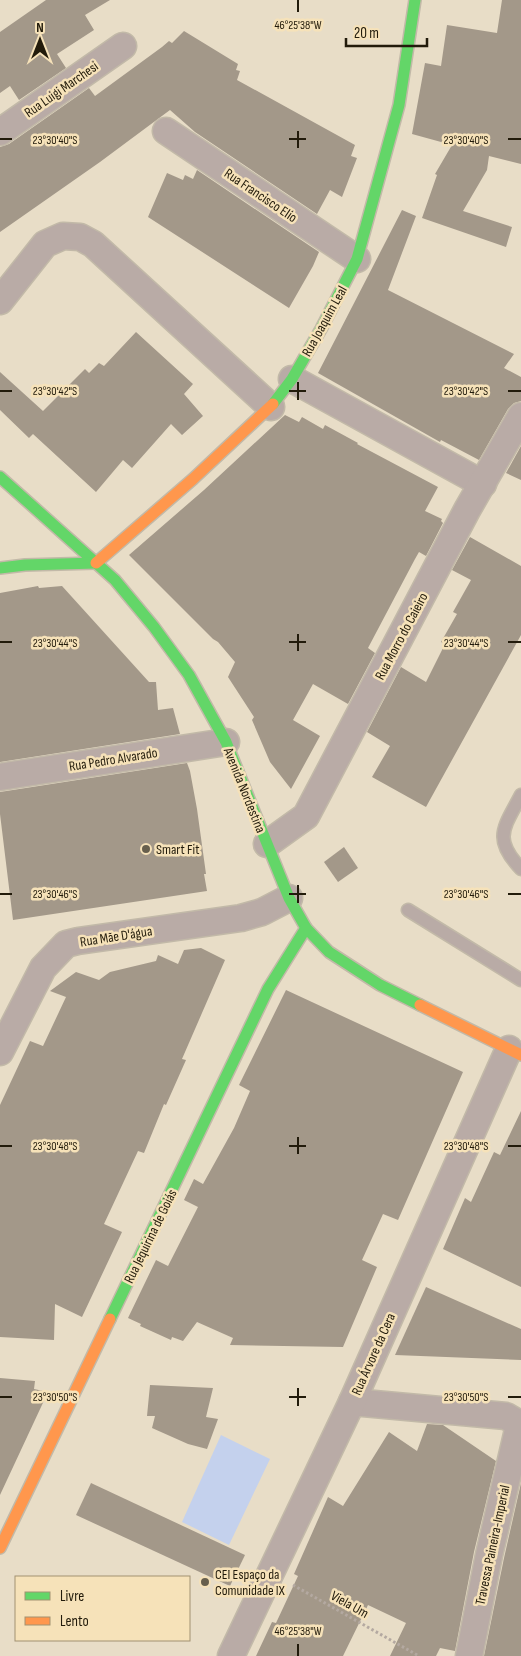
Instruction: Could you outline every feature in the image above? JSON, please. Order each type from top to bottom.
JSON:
[{"type":"street","name":"Rua Joaquim Leal","points":[[96,563],[193,478],[271,406],[292,379],[321,329],[357,259],[399,105],[415,0]]},
{"type":"street","name":"Rua Luigi Marchesi","points":[[0,132],[123,46]]},
{"type":"street","name":"Rua Francisco Elio","points":[[166,131],[357,259]]},
{"type":"street","points":[[0,301],[45,244],[63,236],[80,237],[93,244],[109,258],[271,406]]},
{"type":"street","points":[[292,379],[483,484]]},
{"type":"street","name":"Rua Morro do Caieiro","points":[[267,844],[306,816],[467,510],[521,416]]},
{"type":"street","name":"Avenida Nordestina","points":[[0,477],[115,580],[189,675],[226,742],[289,898],[306,928],[330,952],[380,985],[515,1049]]},
{"type":"street","points":[[0,568],[25,564],[96,563]]},
{"type":"street","name":"Rua Pedro Alvarado","points":[[0,777],[226,742]]},
{"type":"street","name":"Rua Mãe D'água","points":[[0,1052],[43,968],[66,944],[241,918],[262,912],[289,898]]},
{"type":"street","name":"Rua Jequirina de Goiás","points":[[0,1548],[268,989],[306,928]]},
{"type":"street","name":"Rua Árvore da Cera","points":[[231,1656],[352,1402],[515,1049]]},
{"type":"street","name":"Travessa Paineira-Imperial","points":[[352,1402],[506,1416],[518,1423],[469,1656]]},
{"type":"lane","points":[[521,795],[505,824],[503,833],[507,852],[521,869]]},
{"type":"lane","points":[[408,910],[521,980]]},
{"type":"path","name":"Viela Um","points":[[270,1572],[419,1656]]},
{"type":"water","points":[[221,1435],[270,1459],[229,1545],[182,1522]]},
{"type":"building","points":[[46,0],[110,0],[85,15],[94,30],[57,54],[66,68],[19,100],[10,86],[0,93],[0,32]]},
{"type":"building","points":[[502,0],[521,0],[521,164],[489,156],[487,170],[463,211],[512,227],[506,247],[422,218],[437,175],[435,174],[452,145],[412,134],[425,63],[441,66],[447,25],[497,33]]},
{"type":"building","points":[[184,31],[238,64],[236,70],[240,71],[237,80],[355,145],[351,156],[357,158],[342,197],[330,190],[317,214],[195,132],[170,110],[0,232],[0,147],[9,144],[89,88],[95,96],[169,41],[172,43]]},
{"type":"building","points":[[197,170],[319,252],[289,308],[148,217],[167,173],[183,180],[185,175],[193,179]]},
{"type":"building","points":[[402,210],[416,216],[388,290],[514,354],[504,368],[521,377],[521,401],[514,403],[508,409],[479,460],[441,440],[440,442],[318,373]]},
{"type":"building","points":[[136,332],[193,384],[184,394],[203,416],[182,435],[171,424],[132,468],[123,460],[96,492],[33,434],[29,438],[0,410],[0,372],[43,411],[85,369],[89,373],[99,363],[104,366]]},
{"type":"building","points":[[285,415],[299,422],[302,417],[323,429],[325,425],[438,487],[425,511],[442,519],[443,523],[426,556],[419,552],[368,648],[375,653],[348,704],[313,684],[293,720],[320,736],[291,789],[270,762],[252,720],[254,717],[228,677],[235,662],[218,642],[129,555],[204,490]]},
{"type":"building","points":[[521,446],[521,480],[506,473]]},
{"type":"building","points":[[470,537],[521,566],[521,635],[426,807],[372,777],[390,746],[367,732],[401,667],[426,682],[445,644],[441,642],[457,614],[453,612],[471,580],[452,570]]},
{"type":"building","points":[[38,586],[39,588],[62,586],[149,682],[156,682],[158,710],[173,708],[180,734],[0,762],[0,593]]},
{"type":"building","points":[[187,763],[197,809],[207,891],[13,920],[0,814],[0,792]]},
{"type":"building","points":[[344,847],[358,868],[338,882],[324,862]]},
{"type":"building","points":[[201,948],[225,960],[182,1059],[186,1060],[166,1105],[164,1104],[144,1153],[138,1151],[104,1224],[122,1232],[82,1317],[55,1304],[54,1340],[0,1337],[0,1105],[30,1041],[43,1046],[66,997],[50,991],[76,972],[99,980],[110,972],[156,961],[158,955],[178,964],[184,950]]},
{"type":"building","points":[[286,990],[463,1072],[398,1220],[383,1214],[362,1260],[377,1267],[343,1347],[230,1345],[233,1338],[197,1322],[183,1341],[172,1337],[171,1340],[140,1326],[141,1324],[128,1318],[156,1260],[168,1266],[198,1207],[184,1200],[194,1179],[203,1184],[234,1128],[250,1091],[239,1085]]},
{"type":"building","points":[[521,1111],[521,1287],[443,1249],[465,1198],[471,1202],[494,1152],[500,1155]]},
{"type":"building","points":[[426,1287],[521,1329],[521,1360],[395,1355]]},
{"type":"building","points":[[0,1378],[35,1381],[34,1389],[48,1392],[0,1495]]},
{"type":"building","points":[[150,1385],[213,1388],[206,1417],[218,1419],[207,1449],[188,1444],[152,1428],[155,1416],[147,1416]]},
{"type":"building","points":[[427,1424],[443,1425],[496,1461],[474,1552],[455,1651],[440,1648],[436,1656],[390,1656],[406,1623],[368,1605],[343,1656],[256,1656],[272,1622],[276,1623],[298,1576],[294,1574],[328,1497],[343,1506],[389,1432],[417,1451]]},
{"type":"building","points":[[91,1483],[245,1555],[230,1586],[76,1515]]},
{"type":"building","points":[[521,1483],[521,1656],[484,1656],[504,1558]]},
{"type":"traffic: fast","points":[[273,404],[292,379],[321,329],[357,259],[399,105],[415,0]]},
{"type":"traffic: fast","points":[[0,477],[115,580],[154,627],[189,675],[226,742],[289,898],[306,928],[329,952],[380,985],[420,1005]]},
{"type":"traffic: fast","points":[[0,568],[25,565],[96,563]]},
{"type":"traffic: fast","points":[[110,1319],[268,989],[306,928]]},
{"type":"traffic: slow","points":[[96,563],[193,479],[273,404]]},
{"type":"traffic: slow","points":[[420,1005],[521,1055]]},
{"type":"traffic: slow","points":[[0,1548],[110,1319]]},
{"type":"place","name":"Smart Fit","points":[[146,849]]},
{"type":"place","name":"CEI Espaço da Comunidade IX","points":[[205,1582]]}]
